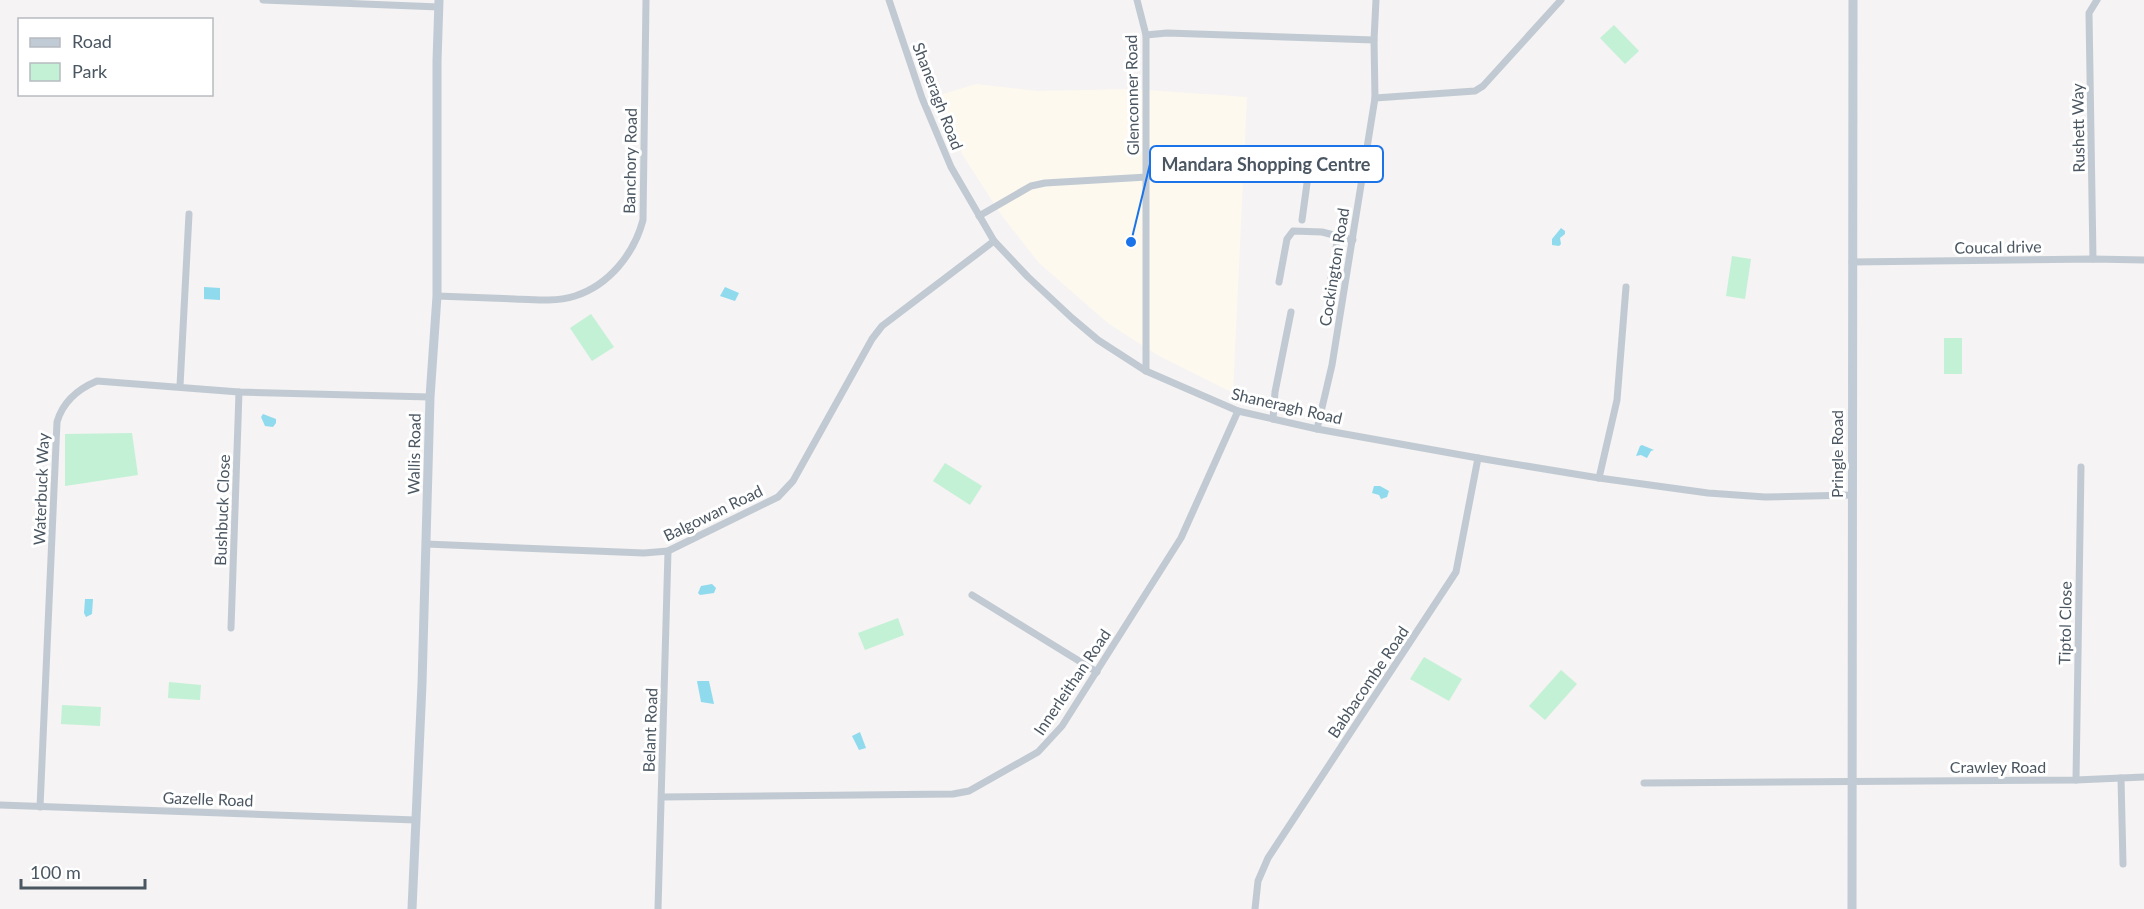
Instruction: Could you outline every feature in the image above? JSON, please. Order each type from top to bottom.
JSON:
[{"type":"street","points":[[263,0],[439,4]]},
{"type":"street","name":"Banchory Road","points":[[437,296],[541,300],[574,296],[603,281],[631,251],[639,236],[643,220],[646,0]]},
{"type":"street","name":"Shaneragh Road","points":[[889,0],[926,108],[951,167],[994,241],[1072,318],[1098,340],[1146,371],[1238,411],[1317,429],[1478,458],[1708,493],[1765,497],[1852,495]]},
{"type":"street","name":"Glenconner Road","points":[[1137,0],[1146,35],[1146,371]]},
{"type":"street","name":"Cockington Road","points":[[1317,429],[1332,365],[1375,98],[1376,0]]},
{"type":"street","points":[[1375,98],[1475,91],[1483,86],[1561,0]]},
{"type":"street","name":"Pringle Road","points":[[1852,909],[1853,0]]},
{"type":"street","name":"Rushett Way","points":[[2093,259],[2090,13],[2093,3],[2097,0]]},
{"type":"street","name":"Wallis Road","points":[[412,909],[430,397],[437,296],[439,4]]},
{"type":"street","points":[[1146,35],[1167,33],[1374,40]]},
{"type":"street","points":[[1302,220],[1308,176],[1313,168],[1364,171]]},
{"type":"street","points":[[979,216],[1031,186],[1045,183],[1147,177]]},
{"type":"street","points":[[180,386],[189,214]]},
{"type":"street","points":[[1279,282],[1287,239],[1293,231],[1322,232],[1353,240]]},
{"type":"street","points":[[1327,302],[1338,236]]},
{"type":"street","name":"Balgowan Road","points":[[426,544],[644,553],[668,551],[778,497],[793,481],[872,339],[882,326],[994,241]]},
{"type":"street","name":"Coucal drive","points":[[1852,262],[2144,260]]},
{"type":"street","points":[[1599,478],[1617,400],[1626,287]]},
{"type":"street","points":[[1273,419],[1275,392],[1291,312]]},
{"type":"street","name":"Waterbuck Way","points":[[40,807],[57,422],[61,410],[72,397],[84,387],[97,381],[239,392],[430,397]]},
{"type":"street","name":"Bushbuck Close","points":[[231,628],[239,392]]},
{"type":"street","name":"Innerleithan Road","points":[[662,797],[942,795],[969,791],[1005,772],[1047,745],[1097,672],[1181,538],[1238,411]]},
{"type":"street","name":"Babbacombe Road","points":[[1254,909],[1258,881],[1268,858],[1456,572],[1478,458]]},
{"type":"street","name":"Tiptol Close","points":[[2076,780],[2081,467]]},
{"type":"street","name":"Belant Road","points":[[658,909],[668,551]]},
{"type":"street","points":[[972,595],[1097,672]]},
{"type":"street","points":[[2121,777],[2123,864]]},
{"type":"street","name":"Crawley Road","points":[[1644,783],[2076,780],[2144,777]]},
{"type":"street","name":"Gazelle Road","points":[[0,805],[416,820]]},
{"type":"shaded area","points":[[976,84],[1037,91],[1132,89],[1247,97],[1233,393],[1159,356],[1109,324],[1039,263],[1002,216],[962,154],[940,95]]},
{"type":"green space","points":[[1614,25],[1639,51],[1625,64],[1600,38]]},
{"type":"green space","points":[[1732,256],[1751,259],[1745,299],[1726,296]]},
{"type":"green space","points":[[591,314],[614,347],[592,361],[570,328]]},
{"type":"green space","points":[[1944,338],[1962,338],[1962,374],[1944,374]]},
{"type":"green space","points":[[132,433],[138,475],[65,486],[65,434]]},
{"type":"green space","points":[[945,463],[982,486],[970,505],[933,481]]},
{"type":"green space","points":[[898,618],[904,635],[865,650],[858,633]]},
{"type":"green space","points":[[1424,657],[1462,679],[1449,701],[1410,679]]},
{"type":"green space","points":[[1561,670],[1577,684],[1545,720],[1529,706]]},
{"type":"green space","points":[[169,682],[201,685],[200,700],[168,698]]},
{"type":"green space","points":[[62,705],[101,707],[100,726],[61,724]]},
{"type":"water","points":[[1561,228],[1565,234],[1560,238],[1561,244],[1552,245],[1552,239]]},
{"type":"water","points":[[204,287],[220,288],[220,300],[204,299]]},
{"type":"water","points":[[725,287],[739,293],[735,301],[720,296]]},
{"type":"water","points":[[263,414],[276,419],[273,427],[265,426],[261,417]]},
{"type":"water","points":[[1642,445],[1654,450],[1647,458],[1641,455],[1636,456]]},
{"type":"water","points":[[1374,486],[1380,486],[1389,491],[1387,497],[1381,499],[1379,495],[1372,493]]},
{"type":"water","points":[[712,584],[716,588],[714,593],[700,595],[698,593],[701,586]]},
{"type":"water","points":[[85,599],[93,599],[92,614],[86,617],[84,613]]},
{"type":"water","points":[[697,681],[709,681],[714,704],[701,702]]},
{"type":"water","points":[[860,732],[866,748],[859,750],[852,736]]},
{"type":"place","name":"Mandara Shopping Centre","points":[[1131,242]]}]
